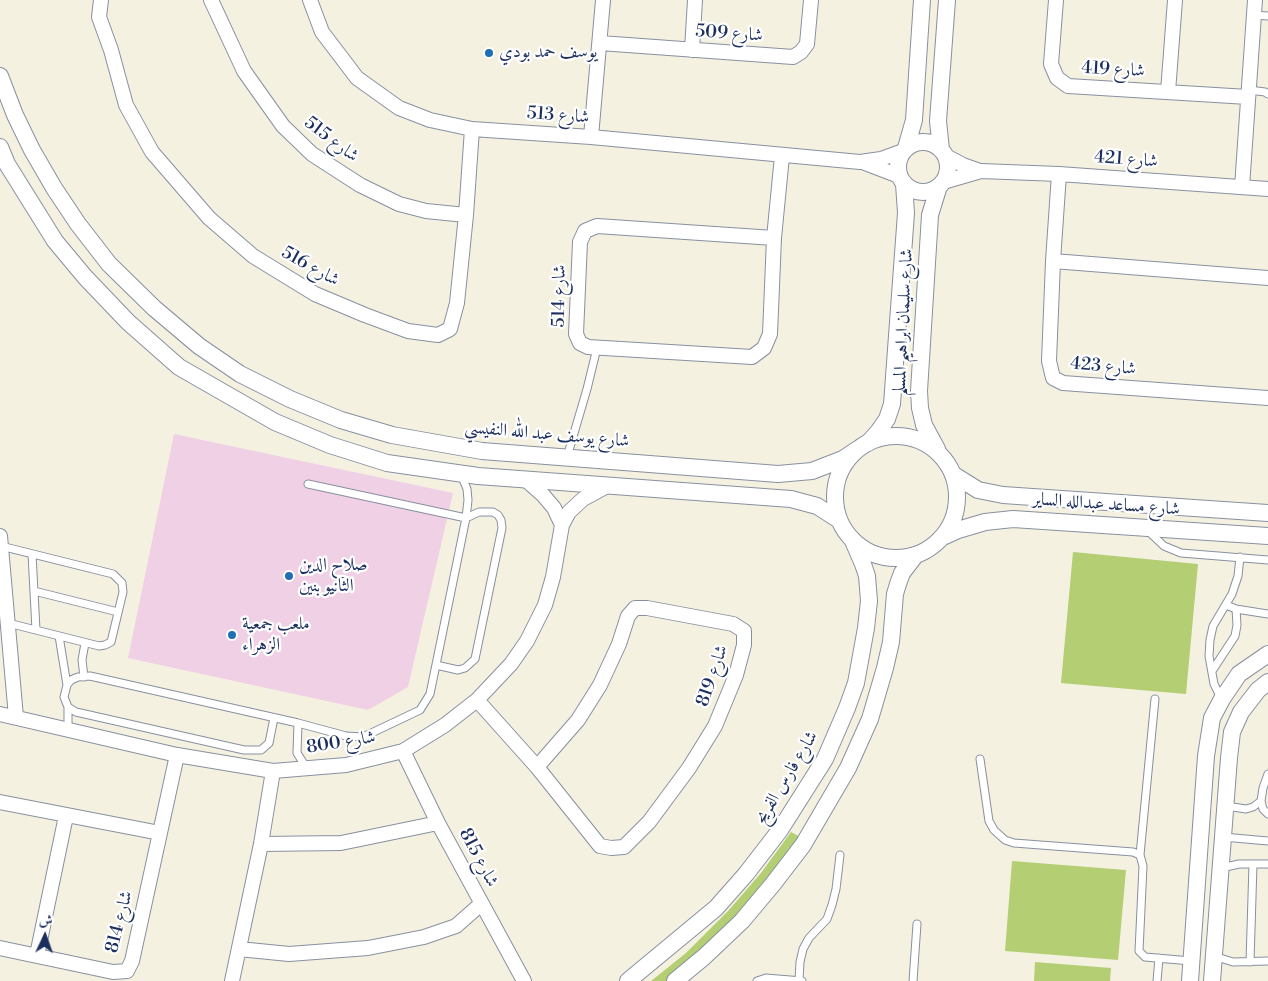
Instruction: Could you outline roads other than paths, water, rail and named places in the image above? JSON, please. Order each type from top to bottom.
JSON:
[{"type":"street","name":"شارع 516","points":[[101,0],[99,17],[111,50],[126,105],[152,152],[209,218],[253,256],[315,294],[408,331],[438,335],[450,329],[457,303],[472,129]]},
{"type":"street","name":"شارع 515","points":[[211,0],[244,72],[282,126],[312,154],[360,184],[399,204],[426,211],[466,215]]},
{"type":"street","name":"شارع 513","points":[[310,0],[322,32],[357,78],[398,108],[430,120],[472,129],[591,137],[860,162],[881,159],[904,149]]},
{"type":"street","points":[[591,137],[603,0]]},
{"type":"street","points":[[692,50],[695,0]]},
{"type":"street","name":"شارع 509","points":[[600,43],[788,57],[797,55],[804,48],[808,39],[811,0]]},
{"type":"street","points":[[922,0],[914,120],[904,149],[898,159],[897,168],[902,180],[910,188],[924,192],[941,184],[947,174],[948,165],[943,153],[938,121],[947,0]]},
{"type":"street","name":"شارع 419","points":[[1056,0],[1051,64],[1057,78],[1068,86],[1168,92],[1248,94]]},
{"type":"street","points":[[1168,92],[1175,0]]},
{"type":"street","points":[[1242,187],[1248,94],[1261,15],[1255,0]]},
{"type":"street","name":"شارع يوسف عبد الله النفيسي","points":[[0,76],[15,115],[32,150],[78,224],[109,264],[154,308],[199,346],[234,370],[290,399],[332,417],[392,435],[482,451],[567,458],[778,474],[812,471],[843,459],[862,446]]},
{"type":"street","points":[[904,149],[913,143],[922,141],[930,143],[943,153]]},
{"type":"street","points":[[0,147],[7,164],[55,240],[128,322],[179,367],[275,422],[330,446],[387,463],[461,474],[791,499],[816,506],[839,520]]},
{"type":"street","name":"شارع 421","points":[[943,153],[963,165],[981,171],[1059,174],[1268,189]]},
{"type":"street","name":"شارع 514","points":[[774,238],[597,226],[585,231],[580,242],[576,334],[580,342],[588,347],[597,348],[752,357],[764,348],[770,334],[774,238],[782,156]]},
{"type":"street","name":"شارع 513","points":[[860,162],[902,180]]},
{"type":"street","name":"شارع 421","points":[[941,184],[981,171]]},
{"type":"street","name":"شارع 423","points":[[1059,174],[1049,361],[1053,378],[1063,384],[1268,398]]},
{"type":"street","name":"شارع سليمان ابراهيم المسلم","points":[[862,446],[878,432],[887,419],[892,404],[906,213],[902,180]]},
{"type":"street","name":"شارع سليمان ابراهيم المسلم","points":[[941,184],[930,215],[919,391],[924,425],[931,441],[941,455]]},
{"type":"street","points":[[1053,261],[1268,278]]},
{"type":"street","points":[[898,329],[900,334],[910,338],[915,338],[922,329]]},
{"type":"street","points":[[886,437],[906,437],[925,443],[941,455],[954,475],[958,496],[955,517],[945,536],[932,548],[915,556],[899,559],[882,557],[866,551],[853,541],[839,520],[835,501],[837,482],[844,464],[862,446],[886,437]]},
{"type":"street","name":"شارع مساعد عبدالله الساير","points":[[954,475],[978,490],[1003,495],[1268,513]]},
{"type":"street","points":[[525,479],[554,508],[562,525]]},
{"type":"street","name":"شارع 800","points":[[0,714],[177,755],[273,771],[346,765],[403,751],[445,725],[478,700],[511,664],[536,625],[545,605],[554,577],[562,525],[569,512],[583,499],[607,486]]},
{"type":"street","name":"شارع مساعد عبدالله الساير","points":[[945,536],[978,524],[1013,519],[1268,536]]},
{"type":"street","points":[[0,541],[16,717]]},
{"type":"street","name":"شارع فارس الفريح","points":[[628,981],[716,908],[746,874],[780,830],[825,759],[856,683],[866,628],[869,601],[866,576],[861,558],[853,541]]},
{"type":"street","points":[[675,981],[742,921],[802,844],[848,768],[870,719],[885,668],[891,642],[895,594],[898,584],[902,573],[915,556]]},
{"type":"street","name":"شارع 819","points":[[478,700],[537,767],[600,846],[624,847],[649,822],[689,768],[716,726],[736,675],[744,645],[744,631],[733,624],[647,608],[635,608],[628,616],[619,644],[600,684],[578,720],[537,767]]},
{"type":"street","points":[[1190,981],[1208,738],[1212,718],[1239,674],[1268,654]]},
{"type":"street","points":[[1212,981],[1232,732],[1241,712],[1258,690],[1268,682]]},
{"type":"street","points":[[1208,738],[1218,746],[1226,746],[1231,742]]},
{"type":"street","name":"شارع 815","points":[[403,751],[481,904],[524,981]]},
{"type":"street","name":"شارع 814","points":[[0,948],[113,972],[127,971],[132,961],[177,755]]},
{"type":"street","points":[[232,981],[261,844],[273,771]]},
{"type":"street","points":[[0,802],[160,833]]},
{"type":"street","points":[[36,955],[66,816]]},
{"type":"street","points":[[261,844],[341,844],[438,822]]},
{"type":"street","points":[[1196,892],[1210,889],[1219,895]]},
{"type":"street","points":[[239,949],[289,954],[368,948],[424,937],[456,926],[481,904]]},
{"type":"lane","points":[[1248,94],[1265,92],[1268,94]]},
{"type":"lane","points":[[567,458],[597,348]]},
{"type":"lane","points":[[67,684],[71,680],[90,676],[346,736],[363,737],[420,710],[430,694],[466,518],[467,489],[461,474]]},
{"type":"lane","points":[[308,484],[466,518],[479,512],[493,512],[498,515],[502,528],[475,659],[465,668],[458,670],[436,665]]},
{"type":"lane","points":[[1144,527],[1172,551],[1268,560]]},
{"type":"lane","points":[[0,541],[32,554],[113,574],[122,583],[123,592],[111,642],[105,646],[85,643],[8,623]]},
{"type":"lane","points":[[32,554],[36,630]]},
{"type":"lane","points":[[1222,699],[1214,684],[1209,656],[1210,640],[1213,626],[1232,594],[1238,576],[1240,558]]},
{"type":"lane","points":[[34,591],[118,612]]},
{"type":"lane","points":[[1226,606],[1268,614]]},
{"type":"lane","points":[[1212,671],[1235,636],[1237,625],[1236,609]]},
{"type":"lane","points":[[59,636],[67,684],[64,697],[68,708],[68,730]]},
{"type":"lane","points":[[84,677],[82,660],[85,643]]},
{"type":"lane","points":[[1155,699],[1140,855],[1143,866],[1139,951],[1145,957],[1191,960]]},
{"type":"lane","points":[[68,708],[76,712],[244,750],[261,750],[268,743],[274,718]]},
{"type":"lane","points":[[298,724],[297,753],[304,764],[310,768]]},
{"type":"lane","points":[[980,759],[989,821],[994,830],[1005,840],[1014,843],[1133,852],[1140,855]]},
{"type":"lane","points":[[1268,774],[1261,802],[1263,809],[1268,814]]},
{"type":"lane","points":[[1225,806],[1246,809],[1261,802]]},
{"type":"lane","points":[[1223,838],[1268,841]]},
{"type":"lane","points":[[757,981],[766,978],[800,981],[803,949],[809,938],[827,919],[832,905],[840,855]]},
{"type":"lane","points":[[1221,869],[1239,864],[1268,864]]},
{"type":"lane","points":[[1250,962],[1253,864]]},
{"type":"lane","points":[[913,981],[917,924]]},
{"type":"lane","points":[[1214,954],[1233,962],[1268,961]]},
{"type":"lane","points":[[1157,981],[1159,958]]},
{"type":"place","name":"يوسف حمد بودي","points":[[489,53]]},
{"type":"place","name":"صلاح الدين الثانيو بنين","points":[[289,576]]},
{"type":"place","name":"ملعب جمعية الزهراء","points":[[232,635]]}]
